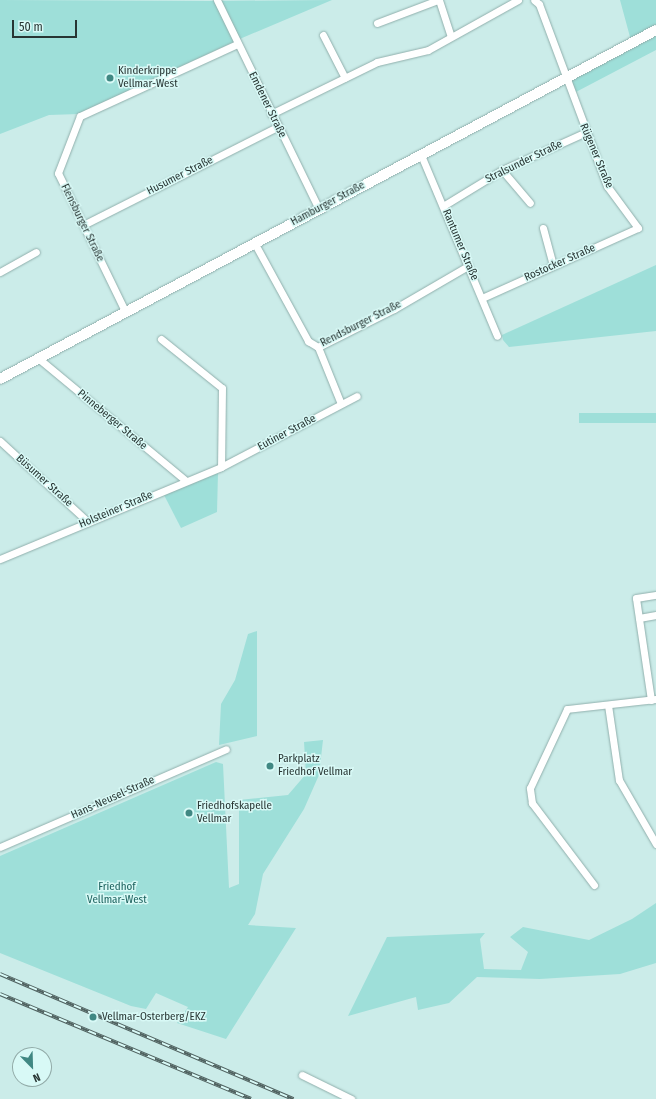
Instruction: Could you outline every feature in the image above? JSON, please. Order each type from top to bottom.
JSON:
[{"type":"street","name":"Emdener Straße","points":[[217,0],[277,127],[319,209]]},
{"type":"street","points":[[377,23],[439,0],[451,36]]},
{"type":"street","points":[[271,114],[377,62],[428,50],[518,0]]},
{"type":"street","name":"Rügener Straße","points":[[534,0],[538,4],[607,186],[638,228]]},
{"type":"street","name":"Hamburger Straße","points":[[0,379],[125,311],[255,244],[656,30]]},
{"type":"street","points":[[324,35],[345,78]]},
{"type":"street","name":"Flensburger Straße","points":[[125,311],[58,173],[80,116],[237,44]]},
{"type":"street","name":"Husumer Straße","points":[[83,225],[277,127]]},
{"type":"street","name":"Stralsunder Straße","points":[[443,206],[502,170],[586,132]]},
{"type":"street","name":"Rantumer Straße","points":[[421,155],[498,336]]},
{"type":"street","points":[[502,170],[530,203]]},
{"type":"street","points":[[543,228],[553,266]]},
{"type":"street","name":"Rostocker Straße","points":[[482,298],[638,228]]},
{"type":"street","name":"Rendsburger Straße","points":[[255,244],[308,341],[318,347],[394,309],[468,266]]},
{"type":"street","points":[[0,272],[36,252]]},
{"type":"street","points":[[161,339],[222,388],[221,467]]},
{"type":"street","points":[[318,347],[341,404]]},
{"type":"street","name":"Pinneberger Straße","points":[[38,358],[186,481]]},
{"type":"street","name":"Eutiner Straße","points":[[233,461],[357,396]]},
{"type":"street","name":"Büsumer Straße","points":[[0,441],[88,522]]},
{"type":"street","name":"Holsteiner Straße","points":[[0,559],[233,461]]},
{"type":"street","points":[[594,885],[532,803],[530,788],[567,709],[653,700],[636,598],[656,595]]},
{"type":"street","points":[[639,618],[656,615]]},
{"type":"street","points":[[608,705],[619,780],[656,844]]},
{"type":"street","name":"Hans-Neusel-Straße","points":[[0,847],[226,749]]},
{"type":"street","points":[[302,1075],[351,1099]]},
{"type":"green space","points":[[0,0],[332,0],[242,38],[79,114],[49,115],[0,134]]},
{"type":"green space","points":[[620,0],[656,0],[656,50],[574,93],[571,80],[633,48]]},
{"type":"green space","points":[[656,265],[656,331],[509,347],[503,340],[502,335]]},
{"type":"green space","points":[[579,413],[656,413],[656,423],[579,423]]},
{"type":"green space","points":[[218,473],[217,512],[181,528],[164,495]]},
{"type":"green space","points":[[257,631],[257,736],[219,745],[221,704],[235,680],[248,634]]},
{"type":"green space","name":"Friedhof Vellmar-West","points":[[323,740],[319,775],[304,809],[263,874],[255,914],[248,925],[296,928],[226,1039],[177,1023],[188,1007],[156,993],[146,1009],[131,1006],[0,953],[0,856],[216,762],[223,764],[229,888],[239,884],[239,800],[288,795],[306,774],[304,742]]},
{"type":"green space","points":[[656,903],[656,963],[620,974],[540,979],[477,977],[449,1003],[418,1010],[416,997],[348,1016],[387,937],[485,933],[480,939],[484,969],[521,970],[528,952],[510,937],[523,927],[589,940],[632,919]]},
{"type":"railway","points":[[0,974],[293,1099]]},
{"type":"railway","points":[[0,994],[251,1099]]},
{"type":"place","name":"Kinderkrippe Vellmar-West","points":[[110,78]]},
{"type":"place","name":"Parkplatz Friedhof Vellmar","points":[[270,766]]},
{"type":"place","name":"Friedhofskapelle Vellmar","points":[[189,813]]},
{"type":"place","name":"Vellmar-Osterberg/EKZ","points":[[93,1017]]}]
